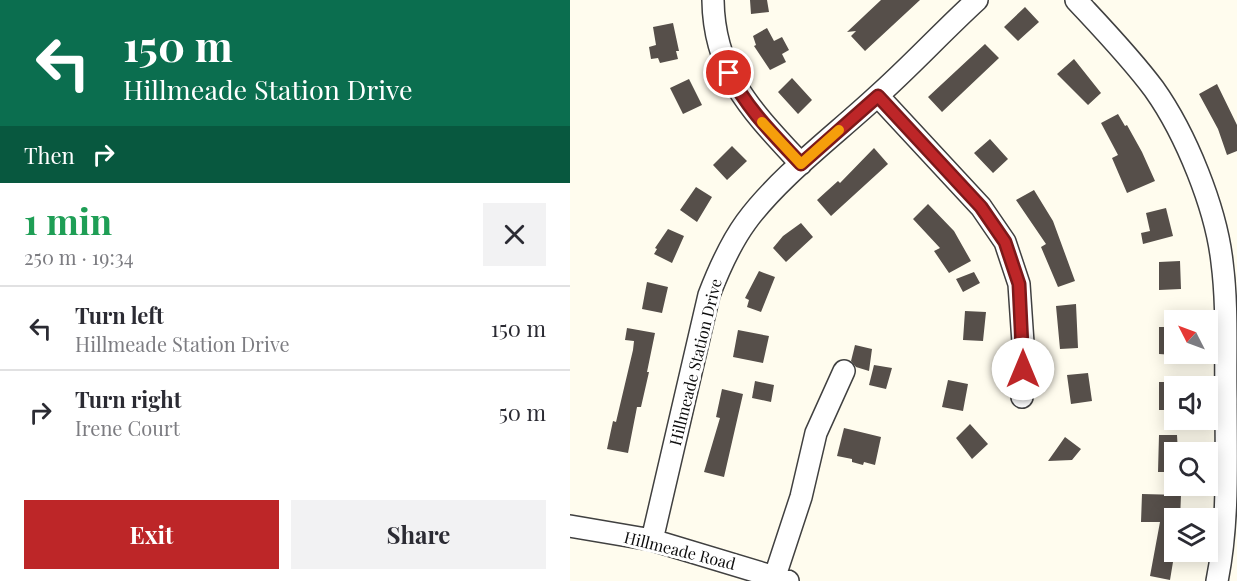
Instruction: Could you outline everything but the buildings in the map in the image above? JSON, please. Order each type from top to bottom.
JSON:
[{"type":"street","points":[[713,0],[720,50],[737,90],[755,114],[801,164]]},
{"type":"street","name":"Hillmeade Station Drive","points":[[652,540],[709,295],[727,252],[747,220],[801,164],[878,96],[977,0]]},
{"type":"street","points":[[1076,0],[1121,48],[1155,91],[1181,136],[1212,211],[1222,260],[1227,335],[1224,532],[1217,581]]},
{"type":"street","points":[[878,96],[981,207],[1005,242],[1019,284],[1023,343],[1022,397]]},
{"type":"street","points":[[771,578],[801,497],[816,433],[844,371]]},
{"type":"street","name":"Hillmeade Road","points":[[570,526],[652,540],[771,578]]},
{"type":"slow traffic","points":[[762,122],[801,164],[839,130]]},
{"type":"route","points":[[729,73],[743,99],[801,164],[878,96],[981,207],[1005,242],[1016,269],[1019,284],[1023,369]]}]
